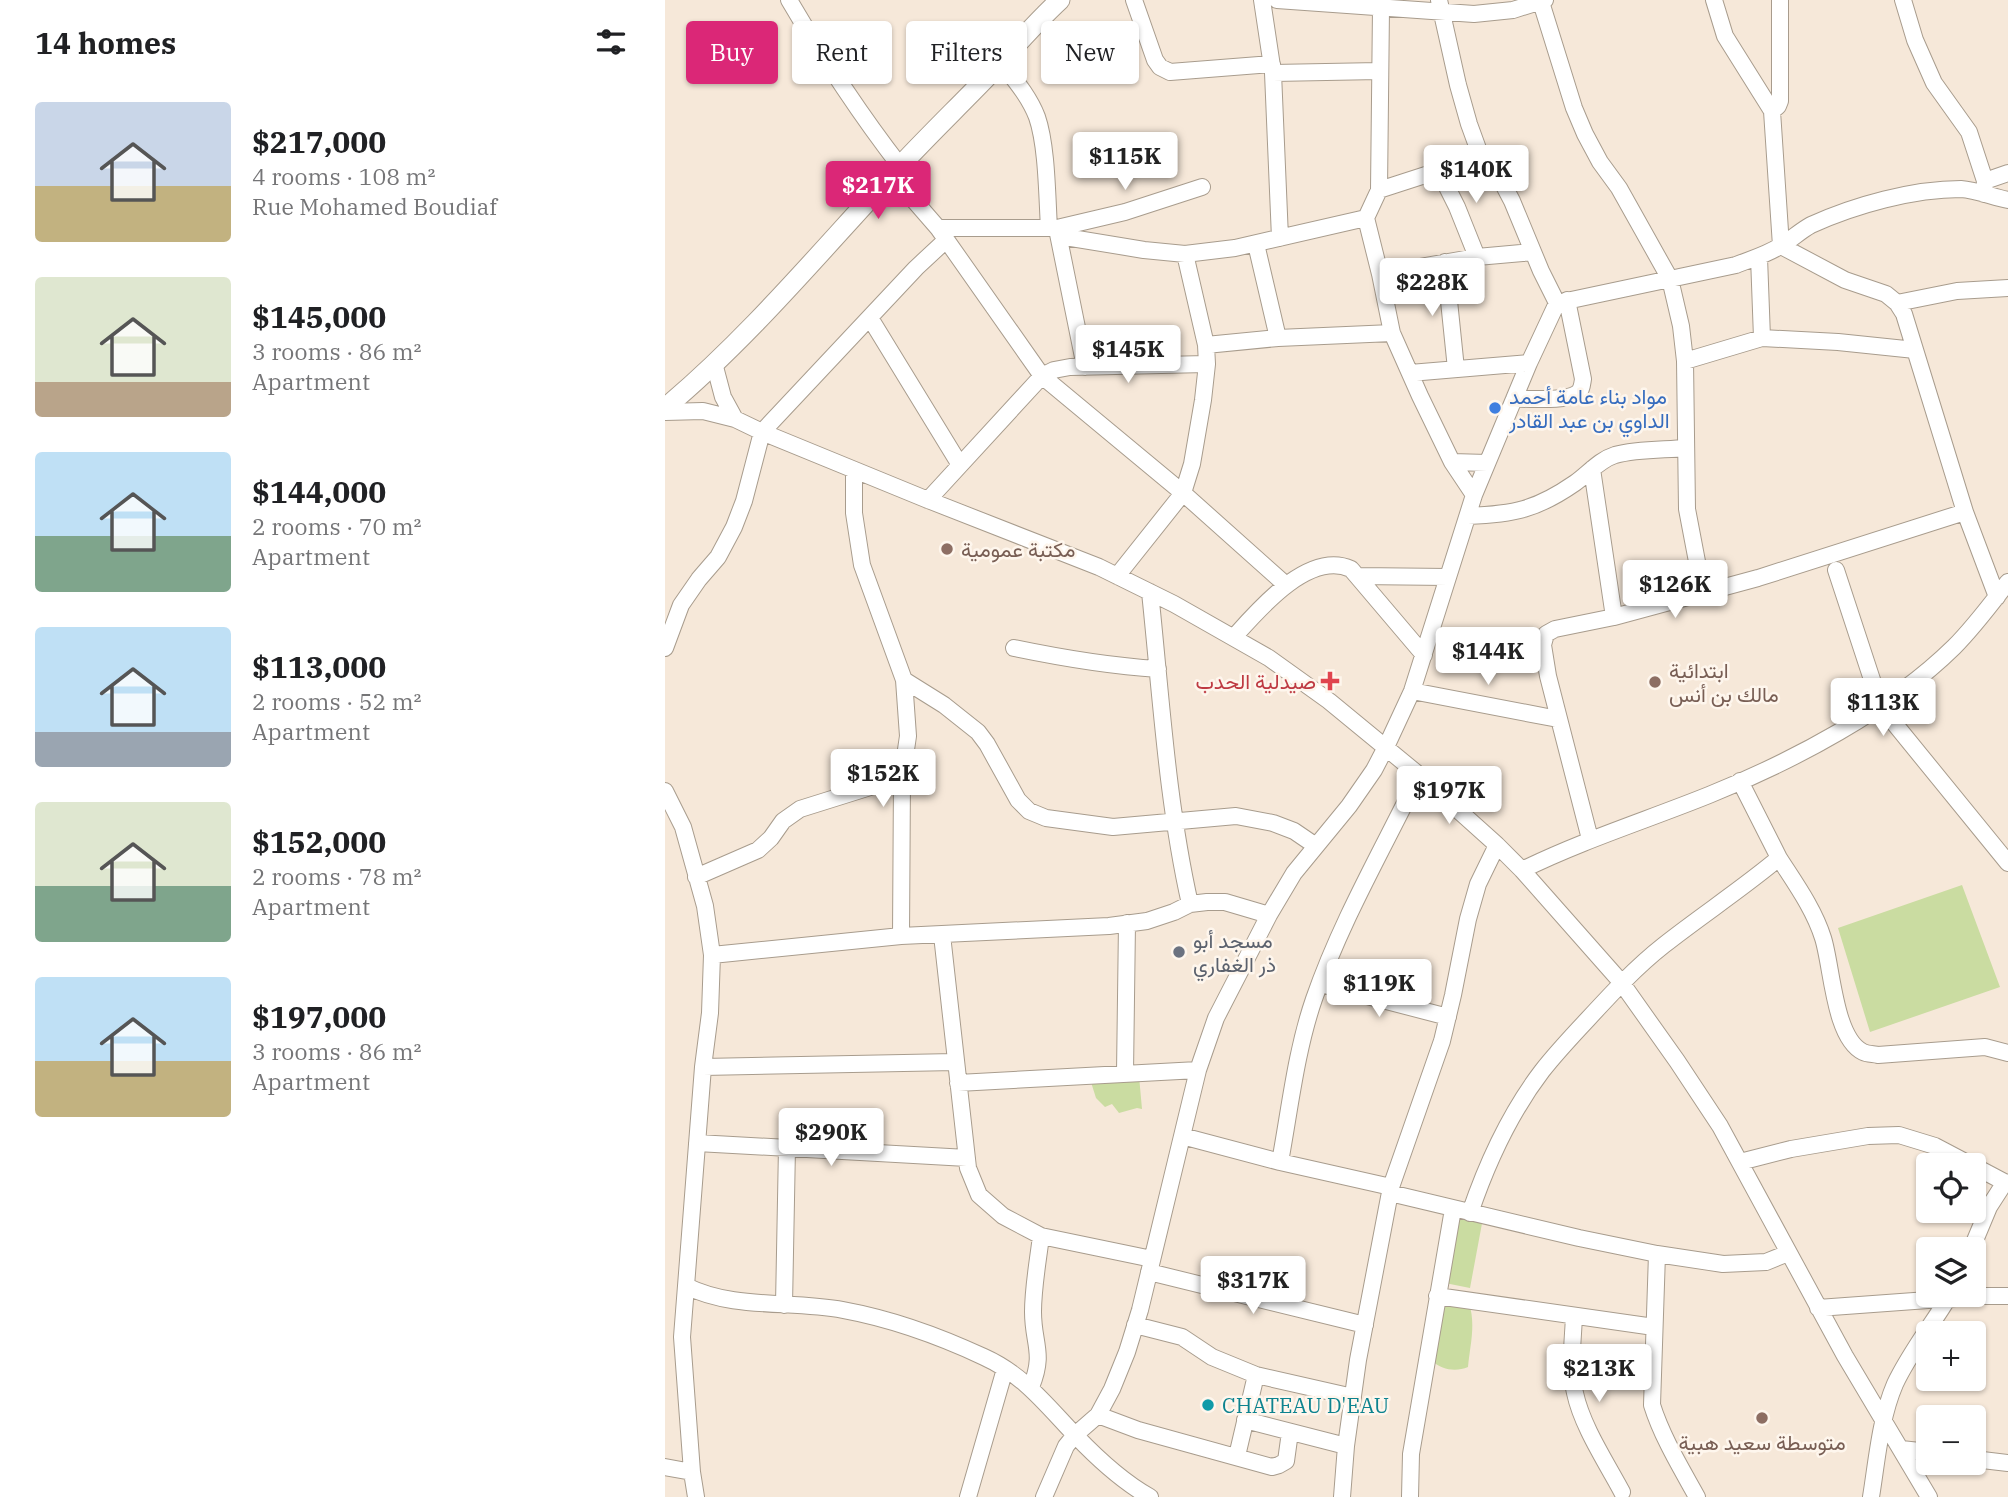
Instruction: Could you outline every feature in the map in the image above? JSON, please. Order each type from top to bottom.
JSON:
[{"type":"main road","points":[[1027,31],[1060,0]]},
{"type":"main road","points":[[665,410],[805,271],[978,84]]},
{"type":"street","points":[[789,0],[896,171],[1042,376],[1183,493],[1286,585]]},
{"type":"street","points":[[1134,0],[1155,60],[1160,67],[1170,72],[1273,69],[1379,71]]},
{"type":"street","points":[[1262,0],[1273,69],[1280,238]]},
{"type":"street","points":[[1277,0],[1381,8],[1440,6],[1495,13],[1543,1],[1574,108],[1585,134],[1670,279],[1681,326],[1685,361],[1687,509],[1703,593]]},
{"type":"street","points":[[1714,0],[1725,36],[1772,111],[1781,246]]},
{"type":"street","points":[[1772,111],[1779,106],[1780,101],[1780,0]]},
{"type":"street","points":[[1903,0],[1915,40],[1934,83],[1969,132],[1984,188],[2008,200]]},
{"type":"street","points":[[1440,6],[1462,98],[1481,157],[1501,180],[1513,201],[1534,252],[1562,302],[1583,379],[1582,387],[1577,393],[1563,398],[1514,399]]},
{"type":"street","points":[[1381,8],[1379,190],[1366,218],[1392,333],[1453,462],[1474,495]]},
{"type":"street","points":[[1018,84],[1026,95],[1042,134],[1055,230],[1085,367]]},
{"type":"street","points":[[1379,190],[1481,157]]},
{"type":"street","points":[[1440,171],[1477,257]]},
{"type":"street","points":[[1044,1497],[1066,1447],[1075,1435],[1098,1415],[1112,1389],[1136,1325],[1198,1070],[1216,1018],[1269,915],[1294,873],[1355,797],[1386,747],[1412,691],[1474,495],[1529,363],[1562,302],[1736,265],[1759,257],[1781,246],[1808,227],[1842,213],[1888,199],[1928,192],[1984,188],[2008,173]]},
{"type":"street","points":[[942,234],[1055,230],[1125,212],[1202,187]]},
{"type":"street","points":[[1055,230],[1144,250],[1185,254],[1257,244],[1366,218]]},
{"type":"street","points":[[665,648],[681,605],[718,557],[734,527],[744,501],[762,432],[916,268],[942,234]]},
{"type":"street","points":[[1257,244],[1278,338]]},
{"type":"street","points":[[1781,246],[1845,279],[1886,294],[1897,303],[1904,314],[1965,512],[1997,597]]},
{"type":"street","points":[[1380,274],[1477,257],[1534,252]]},
{"type":"street","points":[[1117,576],[1183,493],[1192,464],[1207,364],[1206,345],[1185,254]]},
{"type":"street","points":[[1759,257],[1762,338]]},
{"type":"street","points":[[1445,262],[1456,369]]},
{"type":"street","points":[[1897,303],[1957,292],[2008,288]]},
{"type":"street","points":[[870,318],[960,465]]},
{"type":"street","points":[[1206,345],[1278,338],[1392,333]]},
{"type":"street","points":[[1685,361],[1762,338],[1915,350]]},
{"type":"street","points":[[714,363],[723,397],[735,419]]},
{"type":"street","points":[[1410,373],[1529,363]]},
{"type":"street","points":[[928,500],[1042,376],[1054,370],[1070,367],[1207,364]]},
{"type":"street","points":[[665,410],[703,411],[735,419],[928,500],[1099,567],[1269,658],[1329,701],[1419,775],[1522,870],[1621,982],[1677,1061],[1720,1126],[1845,1356],[1929,1497]]},
{"type":"street","points":[[1468,516],[1524,511],[1545,502],[1577,482],[1601,461],[1615,455],[1686,448]]},
{"type":"street","points":[[1453,462],[1487,463]]},
{"type":"street","points":[[1592,469],[1614,617]]},
{"type":"street","points":[[855,470],[854,513],[862,565],[904,680],[908,736],[902,777],[901,936]]},
{"type":"street","points":[[1590,839],[1548,676],[1543,645],[1546,634],[1555,629],[1614,617],[1758,578],[1965,512]]},
{"type":"street","points":[[1234,637],[1257,611],[1286,585],[1322,566],[1343,565],[1358,576],[1424,655]]},
{"type":"street","points":[[1836,570],[1881,706],[2008,863]]},
{"type":"street","points":[[1358,576],[1448,577]]},
{"type":"street","points":[[1522,870],[1590,839],[1740,781],[1812,746],[1881,706],[1923,675],[1953,648],[2008,582]]},
{"type":"street","points":[[1150,592],[1175,821],[1190,904]]},
{"type":"street","points":[[1014,648],[1109,666],[1158,669]]},
{"type":"street","points":[[904,680],[944,705],[978,732],[1018,800],[1028,811],[1046,818],[1113,828],[1236,816],[1273,823],[1294,831],[1316,846]]},
{"type":"street","points":[[1412,691],[1558,719]]},
{"type":"street","points":[[1280,1162],[1301,1047],[1321,984],[1345,925],[1419,775]]},
{"type":"street","points":[[696,877],[758,850],[783,821],[800,809],[902,777]]},
{"type":"street","points":[[1740,781],[1779,858],[1809,905],[1823,938],[1840,1017],[1852,1043],[1863,1053],[1878,1055],[1985,1047],[2008,1053]]},
{"type":"street","points":[[665,791],[683,827],[705,906],[712,954],[710,1013],[703,1067],[682,1336],[696,1497]]},
{"type":"street","points":[[1342,1497],[1358,1360],[1390,1190],[1448,1017],[1478,884],[1497,845]]},
{"type":"street","points":[[1410,1497],[1411,1454],[1437,1296],[1462,1211],[1479,1184],[1517,1108],[1542,1072],[1621,982],[1663,946],[1779,858]]},
{"type":"street","points":[[712,954],[901,936],[1147,921],[1190,904],[1225,902],[1269,915]]},
{"type":"street","points":[[1125,1073],[1127,923]]},
{"type":"street","points":[[942,935],[968,1168],[979,1195],[1003,1216],[1041,1236],[1365,1325]]},
{"type":"street","points":[[1321,984],[1448,1017]]},
{"type":"street","points":[[703,1067],[955,1062]]},
{"type":"street","points":[[958,1083],[1198,1070]]},
{"type":"street","points":[[1740,1162],[1791,1149],[1868,1136],[1899,1135],[1948,1153]]},
{"type":"street","points":[[1182,1136],[1462,1211],[1657,1254],[1747,1265],[1766,1262],[1789,1253]]},
{"type":"street","points":[[697,1143],[967,1158]]},
{"type":"street","points":[[784,1305],[787,1147]]},
{"type":"street","points":[[1976,1237],[1983,1219],[2006,1183],[1986,1173]]},
{"type":"street","points":[[1031,1387],[1038,1371],[1039,1357],[1033,1313],[1041,1236]]},
{"type":"street","points":[[1657,1254],[1652,1405],[1655,1416],[1697,1497]]},
{"type":"street","points":[[686,1286],[714,1297],[841,1310],[911,1327],[987,1358],[1031,1387],[1094,1454],[1142,1495]]},
{"type":"street","points":[[1437,1296],[1654,1327]]},
{"type":"street","points":[[1986,1296],[2008,1296]]},
{"type":"street","points":[[1818,1308],[1916,1300]]},
{"type":"street","points":[[1871,1497],[1884,1419],[1894,1387],[1911,1353],[1942,1307]]},
{"type":"street","points":[[1574,1316],[1572,1365],[1575,1394],[1619,1495]]},
{"type":"street","points":[[1136,1325],[1182,1338],[1212,1357],[1256,1375],[1353,1396]]},
{"type":"street","points":[[968,1497],[1005,1369]]},
{"type":"street","points":[[1237,1456],[1256,1375]]},
{"type":"street","points":[[1098,1415],[1138,1430],[1272,1467],[1286,1461],[1290,1432]]},
{"type":"street","points":[[1245,1420],[1346,1446]]},
{"type":"street","points":[[1901,1449],[1916,1451]]},
{"type":"street","points":[[1986,1460],[2008,1463]]},
{"type":"street","points":[[665,1467],[692,1472]]},
{"type":"green space","points":[[1962,885],[2000,987],[1870,1032],[1838,928]]},
{"type":"green space","points":[[1139,1076],[1142,1109],[1119,1113],[1112,1104],[1105,1107],[1096,1098],[1090,1079]]},
{"type":"green space","points":[[1458,1214],[1483,1218],[1470,1288],[1445,1283]]},
{"type":"green space","points":[[1444,1300],[1469,1303],[1472,1335],[1468,1367],[1463,1369],[1445,1368],[1432,1361]]},
{"type":"place","name":"مواد بناء عامة أحمد الداوي بن عبد القادر","points":[[1495,408]]},
{"type":"place","name":"مكتبة عمومية","points":[[947,549]]},
{"type":"place","name":"صيدلية الحدب","points":[[1330,681]]},
{"type":"place","name":"ابتدائية مالك بن أنس","points":[[1655,682]]},
{"type":"place","name":"مسجد أبو ذر الغفاري","points":[[1179,952]]},
{"type":"place","name":"CHATEAU D'EAU","points":[[1208,1405]]},
{"type":"place","name":"متوسطة سعيد هبية","points":[[1762,1418]]}]
